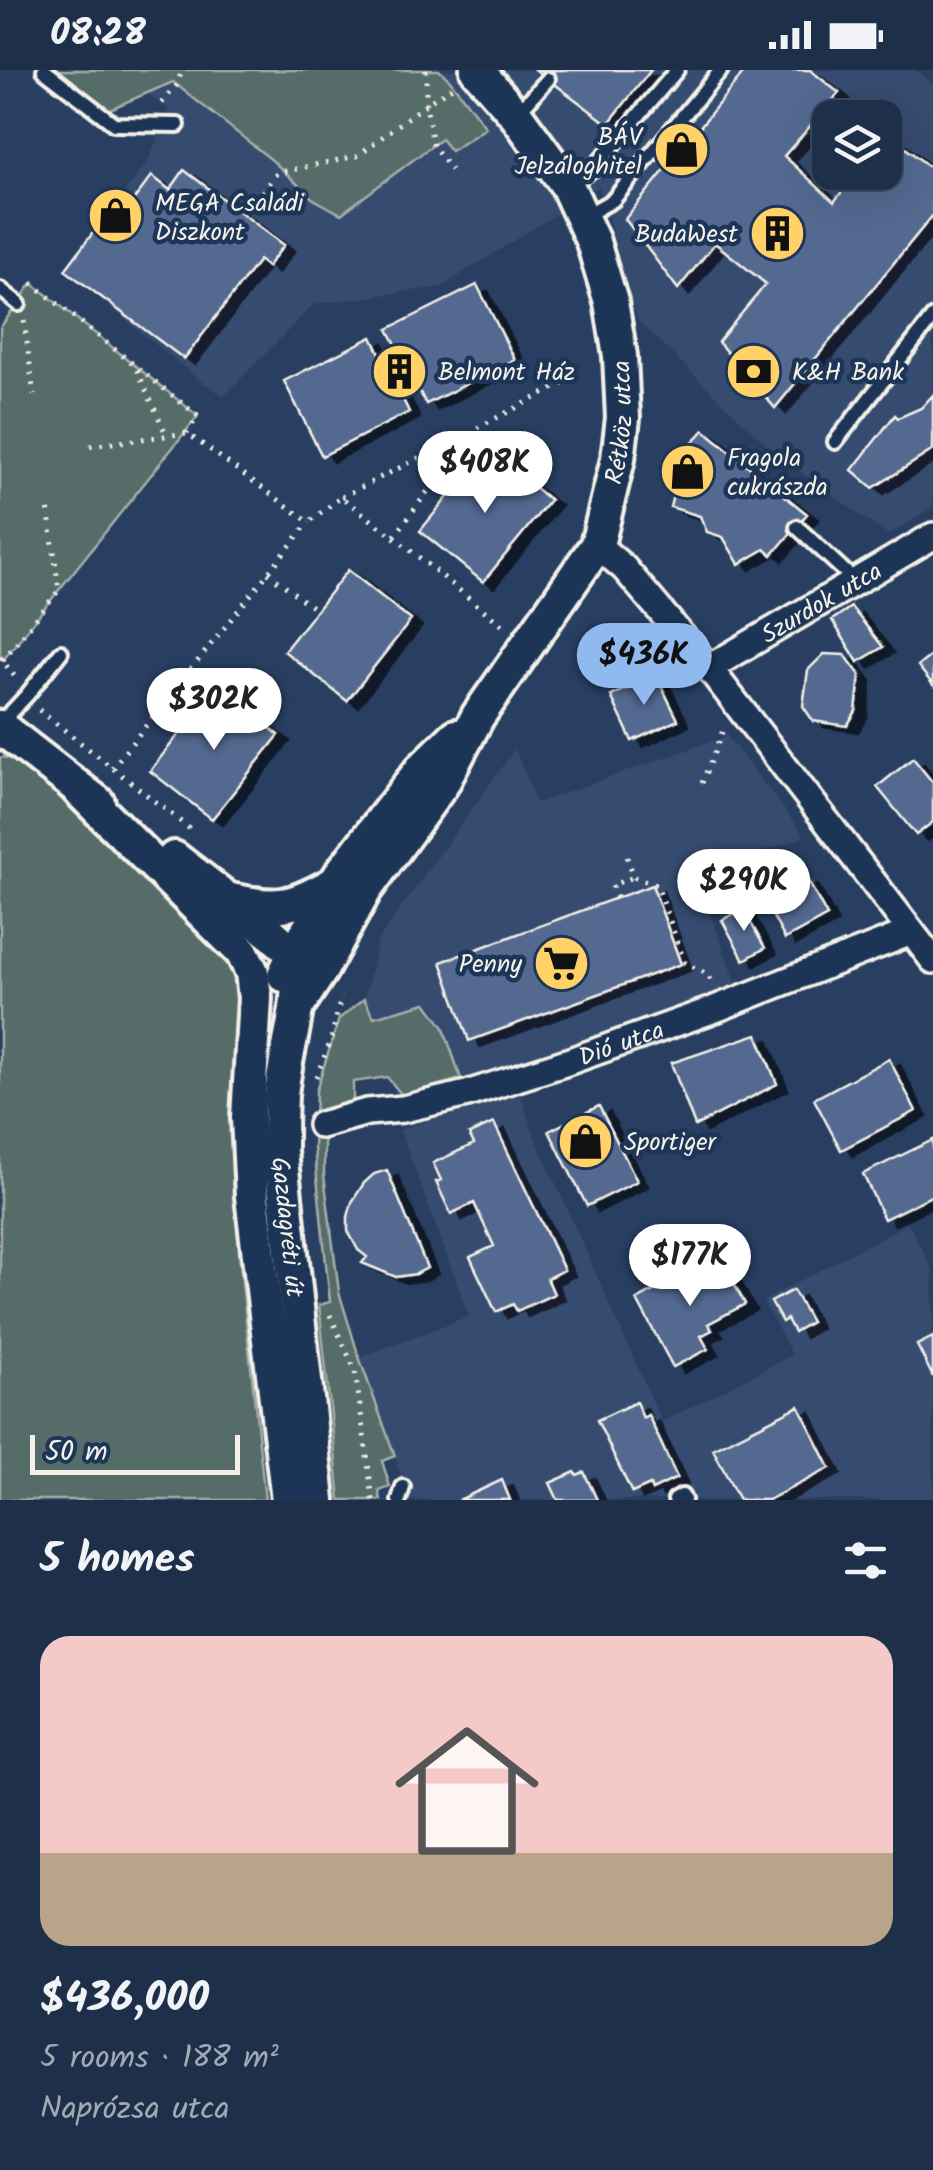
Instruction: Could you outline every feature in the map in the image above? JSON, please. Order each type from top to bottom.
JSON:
[{"type":"street","name":"Rétköz utca","points":[[309,968],[442,784],[478,716],[597,545],[618,459],[624,418],[622,374],[608,291],[583,216],[567,185],[516,115],[467,77]]},
{"type":"street","name":"Szurdok utca","points":[[709,668],[933,536]]},
{"type":"street","points":[[597,545],[624,568],[709,668],[933,960]]},
{"type":"street","name":"Rétköz utca","points":[[298,1005],[335,883],[421,770],[478,716]]},
{"type":"street","name":"Gazdagréti út","points":[[0,725],[79,790],[165,850],[272,934],[309,968],[275,999],[250,1093]]},
{"type":"street","name":"Gazdagréti út","points":[[79,790],[242,952],[252,972],[255,998],[248,1118],[252,1196],[288,1500]]},
{"type":"street","points":[[226,899],[281,907],[300,902],[335,883]]},
{"type":"street","points":[[180,889],[263,950],[309,968]]},
{"type":"street","name":"Dió utca","points":[[321,1124],[451,1098],[567,1062],[911,932]]},
{"type":"street","name":"Gazdagréti út","points":[[298,1005],[281,1094],[280,1151],[318,1500]]},
{"type":"lane","points":[[44,70],[114,124],[178,126]]},
{"type":"lane","points":[[567,185],[594,169],[677,70]]},
{"type":"lane","points":[[583,216],[613,200],[722,70]]},
{"type":"lane","points":[[516,115],[548,80]]},
{"type":"lane","points":[[0,289],[20,304]]},
{"type":"lane","points":[[835,442],[933,317]]},
{"type":"lane","points":[[797,527],[856,582]]},
{"type":"lane","points":[[0,725],[62,652]]},
{"type":"lane","points":[[675,1500],[682,1496],[684,1500]]},
{"type":"path","points":[[144,124],[177,85],[182,70]]},
{"type":"path","points":[[426,70],[426,104],[433,146],[451,170]]},
{"type":"path","points":[[262,192],[277,173],[357,156],[467,77]]},
{"type":"path","points":[[32,283],[198,416],[187,433]]},
{"type":"path","points":[[26,336],[34,395]]},
{"type":"path","points":[[136,368],[168,436]]},
{"type":"path","points":[[112,768],[309,522],[341,497],[578,376]]},
{"type":"path","points":[[394,537],[473,430]]},
{"type":"path","points":[[90,446],[187,433],[309,522]]},
{"type":"path","points":[[341,497],[502,626]]},
{"type":"path","points":[[3,660],[59,590],[48,507]]},
{"type":"path","points":[[268,574],[316,610]]},
{"type":"path","points":[[27,696],[38,710],[203,839]]},
{"type":"path","points":[[702,783],[734,700]]},
{"type":"path","points":[[627,858],[634,877]]},
{"type":"path","points":[[617,898],[612,885],[634,877],[657,885],[685,963],[709,975]]},
{"type":"path","points":[[309,968],[330,1043],[311,1090]]},
{"type":"path","points":[[324,1300],[355,1370],[373,1500]]},
{"type":"shaded area","points":[[117,70],[916,70],[933,84],[933,507],[888,535],[778,456],[638,321],[599,187],[441,287],[314,304],[224,396],[65,270],[148,161],[169,110]]},
{"type":"shaded area","points":[[727,736],[805,836],[696,877],[748,1014],[638,1055],[520,1092],[535,1137],[662,1422],[792,1355],[763,1301],[908,1223],[933,1270],[933,1500],[408,1500],[359,1357],[469,1316],[400,1130],[470,1106],[443,1026],[373,1018],[364,999],[378,940],[515,749],[536,803]]},
{"type":"green space","points":[[56,70],[439,70],[486,128],[451,151],[441,139],[341,214],[312,198],[273,161],[173,82],[104,109]]},
{"type":"green space","points":[[32,283],[198,416],[3,660],[0,328]]},
{"type":"green space","points":[[2,757],[15,759],[29,768],[112,847],[214,934],[242,974],[232,1104],[239,1253],[265,1500],[0,1500]]},
{"type":"green space","points":[[364,999],[374,1017],[426,1003],[443,1026],[461,1079],[402,1095],[387,1077],[353,1082],[353,1101],[324,1111],[324,1175],[339,1292],[395,1456],[382,1461],[390,1487],[379,1491],[381,1500],[340,1500],[319,1305],[330,1302],[314,1148],[316,1091],[339,1019]]},
{"type":"building","points":[[536,70],[651,70],[608,124]]},
{"type":"building","name":"BudaWest","points":[[746,70],[810,70],[839,93],[833,100],[812,100],[812,124],[784,156],[812,182],[812,190],[821,190],[834,202],[843,190],[902,190],[902,145],[933,170],[933,215],[775,408],[718,342],[766,284],[715,243],[678,289],[625,219]]},
{"type":"building","points":[[184,170],[284,245],[267,267],[259,260],[184,359],[65,270],[119,198],[129,206],[152,176],[170,190]]},
{"type":"building","name":"Belmont Ház","points":[[477,285],[515,360],[426,404],[409,371],[393,379],[409,412],[322,456],[284,381],[372,337],[388,370],[405,362],[388,329]]},
{"type":"building","points":[[933,395],[933,450],[873,488],[852,470],[895,415],[898,418],[921,408]]},
{"type":"building","points":[[704,430],[807,514],[772,555],[765,549],[739,564],[723,537],[707,532],[700,516],[670,507],[685,451]]},
{"type":"building","points":[[487,449],[550,500],[483,582],[420,531]]},
{"type":"building","points":[[348,570],[411,620],[347,701],[284,651]]},
{"type":"building","points":[[851,607],[883,647],[858,662],[832,620]]},
{"type":"building","points":[[824,654],[845,655],[860,675],[856,711],[847,726],[813,721],[803,706],[808,670]]},
{"type":"building","points":[[933,654],[933,685],[918,666]]},
{"type":"building","points":[[656,675],[678,720],[632,741],[611,696]]},
{"type":"building","points":[[216,687],[279,735],[212,819],[150,771]]},
{"type":"building","points":[[913,758],[933,783],[933,822],[916,835],[877,787]]},
{"type":"building","points":[[729,868],[740,892],[716,903],[705,879]]},
{"type":"building","points":[[785,871],[794,886],[807,879],[827,916],[785,939],[764,900],[775,894],[767,880]]},
{"type":"building","name":"Penny","points":[[652,885],[681,964],[469,1041],[441,962]]},
{"type":"building","points":[[743,909],[765,948],[744,960],[722,920]]},
{"type":"building","points":[[757,1034],[777,1084],[695,1126],[671,1063]]},
{"type":"building","points":[[889,1059],[916,1111],[841,1150],[814,1099]]},
{"type":"building","points":[[599,1106],[637,1181],[587,1206],[549,1131]]},
{"type":"building","points":[[494,1123],[564,1270],[547,1278],[554,1294],[517,1311],[513,1304],[496,1312],[470,1257],[494,1246],[474,1203],[451,1214],[436,1182],[441,1180],[433,1163],[474,1144],[469,1134]]},
{"type":"building","points":[[933,1140],[933,1195],[884,1219],[863,1174]]},
{"type":"building","points":[[387,1170],[427,1268],[416,1274],[396,1277],[362,1263],[367,1257],[358,1250],[348,1231],[352,1202],[364,1183]]},
{"type":"building","points":[[719,1256],[745,1304],[708,1324],[712,1330],[701,1336],[708,1349],[673,1367],[637,1300]]},
{"type":"building","points":[[793,1290],[811,1322],[794,1332],[787,1319],[782,1322],[771,1302]]},
{"type":"building","points":[[933,1337],[933,1377],[917,1345]]},
{"type":"building","points":[[636,1402],[643,1418],[648,1415],[677,1478],[652,1490],[650,1485],[632,1493],[597,1420]]},
{"type":"building","points":[[799,1406],[830,1468],[768,1500],[739,1500],[713,1449]]},
{"type":"building","points":[[584,1472],[597,1500],[558,1500],[550,1483]]},
{"type":"building","points":[[502,1480],[510,1500],[459,1500]]},
{"type":"place","name":"BÁV Jelzáloghitel","points":[[681,150]]},
{"type":"place","name":"MEGA Családi Diszkont","points":[[116,216]]},
{"type":"place","name":"BudaWest","points":[[777,233]]},
{"type":"place","name":"Belmont Ház","points":[[399,371]]},
{"type":"place","name":"K&H Bank","points":[[753,371]]},
{"type":"place","name":"Fragola cukrászda","points":[[688,471]]},
{"type":"place","name":"Penny","points":[[561,963]]},
{"type":"place","name":"Sportiger","points":[[585,1141]]}]
